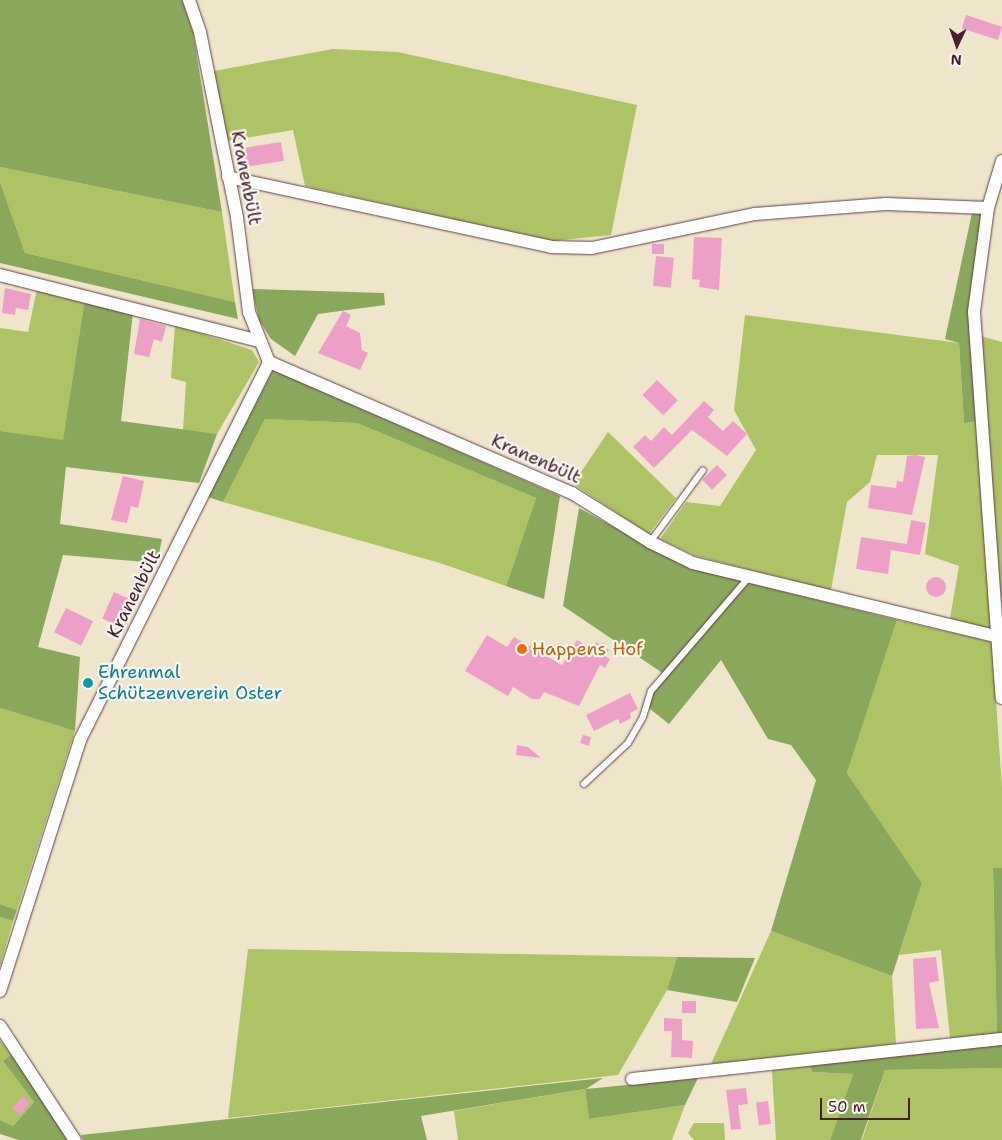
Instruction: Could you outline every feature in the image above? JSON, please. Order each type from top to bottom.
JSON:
[{"type":"street","name":"Kranenbült","points":[[189,0],[200,32],[258,342],[269,362],[572,493],[650,542],[693,562],[1000,638]]},
{"type":"street","points":[[1002,161],[988,208],[974,343],[1000,638],[1002,698]]},
{"type":"street","points":[[228,178],[551,247],[592,248],[756,214],[886,204],[988,208]]},
{"type":"street","points":[[0,275],[258,342]]},
{"type":"street","name":"Kranenbült","points":[[0,991],[80,740],[269,362]]},
{"type":"street","points":[[0,1026],[75,1140]]},
{"type":"street","points":[[632,1079],[1002,1039]]},
{"type":"lane","points":[[650,542],[703,470]]},
{"type":"lane","points":[[584,784],[628,743],[643,717],[651,692],[750,577]]},
{"type":"green space","points":[[0,0],[182,0],[193,32],[222,212],[0,167]]},
{"type":"green space","points":[[333,49],[398,52],[637,105],[611,235],[552,241],[305,186],[293,130],[227,141],[214,71]]},
{"type":"green space","points":[[0,167],[222,212],[235,302],[25,253],[0,182]]},
{"type":"green space","points":[[0,182],[25,253],[235,302],[238,319],[0,263]]},
{"type":"green space","points":[[972,213],[982,214],[976,422],[964,423],[959,343],[945,339]]},
{"type":"green space","points":[[37,289],[85,298],[63,441],[0,431],[0,328],[28,332]]},
{"type":"green space","points":[[252,289],[384,293],[385,305],[318,314],[295,356],[271,339],[259,320]]},
{"type":"green space","points":[[85,298],[133,312],[121,421],[217,434],[199,483],[66,467],[60,524],[162,539],[157,563],[63,555],[38,647],[80,657],[75,731],[0,708],[0,431],[63,440]]},
{"type":"green space","points":[[745,315],[959,343],[964,423],[976,422],[991,631],[950,618],[959,566],[925,554],[938,455],[877,455],[870,482],[847,502],[831,590],[696,556],[660,539],[686,502],[720,506],[756,450],[734,410]]},
{"type":"green space","points":[[175,325],[252,350],[259,362],[217,434],[183,430],[186,382],[171,378]]},
{"type":"green space","points":[[981,336],[1002,342],[1002,610]]},
{"type":"green space","points":[[273,370],[560,496],[544,599],[506,586],[536,498],[357,423],[265,419],[223,502],[208,497]]},
{"type":"green space","points":[[265,419],[357,423],[536,498],[506,586],[440,563],[223,502]]},
{"type":"green space","points":[[608,432],[676,498],[649,534],[573,484]]},
{"type":"green space","points":[[579,508],[689,568],[897,620],[847,773],[922,883],[892,976],[771,931],[816,780],[791,745],[768,739],[721,660],[669,724],[645,705],[664,674],[563,606]]},
{"type":"green space","points":[[897,620],[992,642],[1002,788],[1002,868],[993,869],[997,1034],[950,1038],[941,950],[899,955],[922,883],[847,773]]},
{"type":"green space","points":[[0,708],[75,731],[17,910],[0,904]]},
{"type":"green space","points":[[993,868],[1002,868],[1002,1033],[997,1034]]},
{"type":"green space","points":[[0,904],[17,910],[13,921],[0,917]]},
{"type":"green space","points":[[0,917],[13,921],[0,966]]},
{"type":"green space","points":[[771,931],[892,976],[896,1044],[711,1064]]},
{"type":"green space","points":[[248,949],[677,957],[667,990],[618,1075],[228,1118]]},
{"type":"green space","points":[[677,957],[755,958],[737,1002],[667,990]]},
{"type":"green space","points":[[0,1040],[11,1054],[3,1061],[34,1102],[13,1126],[0,1120]]},
{"type":"green space","points":[[1002,1044],[1002,1068],[885,1070],[861,1140],[830,1140],[853,1074],[812,1072],[810,1065]]},
{"type":"green space","points":[[11,1054],[67,1140],[19,1140],[0,1134],[0,1120],[13,1126],[34,1102],[3,1061]]},
{"type":"green space","points":[[810,1065],[812,1072],[853,1074],[830,1140],[776,1140],[772,1070]]},
{"type":"green space","points":[[1002,1068],[1002,1140],[862,1140],[885,1070]]},
{"type":"green space","points":[[603,1078],[586,1089],[698,1078],[685,1105],[589,1119],[585,1089],[421,1116],[427,1140],[83,1140],[81,1135]]},
{"type":"green space","points":[[585,1089],[589,1119],[685,1105],[672,1140],[458,1140],[454,1111]]},
{"type":"green space","points":[[694,1123],[724,1123],[725,1140],[694,1140],[688,1133]]},
{"type":"building","points":[[966,15],[1002,27],[998,40],[962,28]]},
{"type":"building","points":[[281,142],[284,161],[244,167],[241,148]]},
{"type":"building","points":[[694,237],[722,238],[719,290],[699,287],[700,280],[692,279]]},
{"type":"building","points":[[652,244],[664,244],[664,254],[652,254]]},
{"type":"building","points":[[656,256],[674,258],[671,288],[653,286]]},
{"type":"building","points":[[5,288],[31,294],[28,310],[16,308],[15,315],[2,313]]},
{"type":"building","points":[[343,311],[351,315],[346,326],[360,333],[362,350],[368,353],[360,370],[318,353]]},
{"type":"building","points":[[140,319],[166,326],[162,342],[154,339],[149,357],[134,354]]},
{"type":"building","points":[[657,380],[678,400],[663,415],[642,395]]},
{"type":"building","points":[[704,401],[714,410],[708,417],[723,431],[733,421],[747,434],[727,456],[692,430],[654,468],[633,447],[645,435],[651,441],[664,427],[672,435]]},
{"type":"building","points":[[907,456],[925,457],[912,515],[868,508],[871,485],[896,488],[897,481],[903,482]]},
{"type":"building","points":[[717,465],[727,475],[712,490],[702,480]]},
{"type":"building","points":[[123,476],[144,481],[138,508],[131,506],[127,523],[111,520]]},
{"type":"building","points":[[911,520],[926,523],[920,555],[891,550],[888,574],[856,569],[861,537],[907,544]]},
{"type":"building","points":[[932,577],[940,577],[946,583],[946,591],[940,597],[932,597],[926,591],[926,583]]},
{"type":"building","points":[[114,592],[130,599],[118,625],[102,618]]},
{"type":"building","points":[[66,608],[93,621],[81,645],[54,632]]},
{"type":"building","points":[[487,635],[507,647],[514,637],[562,665],[577,640],[592,649],[596,642],[609,650],[605,656],[610,659],[605,668],[600,665],[579,706],[544,692],[540,699],[532,699],[513,687],[508,696],[465,671]]},
{"type":"building","points":[[630,693],[638,709],[630,713],[631,718],[620,724],[618,719],[594,731],[586,715]]},
{"type":"building","points":[[583,735],[591,737],[589,746],[580,743]]},
{"type":"building","points":[[517,745],[528,747],[541,758],[516,755]]},
{"type":"building","points":[[936,957],[939,981],[929,983],[939,1028],[916,1029],[913,959]]},
{"type":"building","points":[[682,1001],[696,1001],[696,1013],[682,1013]]},
{"type":"building","points":[[664,1018],[682,1019],[682,1040],[693,1041],[692,1058],[671,1057],[672,1031],[664,1031]]},
{"type":"building","points":[[746,1088],[748,1104],[738,1105],[741,1129],[731,1130],[726,1090]]},
{"type":"building","points":[[22,1096],[30,1102],[20,1115],[12,1109]]},
{"type":"building","points":[[768,1101],[771,1124],[759,1125],[756,1102]]},
{"type":"place","name":"Happens Hof","points":[[522,649]]},
{"type":"place","name":"Ehrenmal Schützenverein Oster","points":[[88,683]]}]
